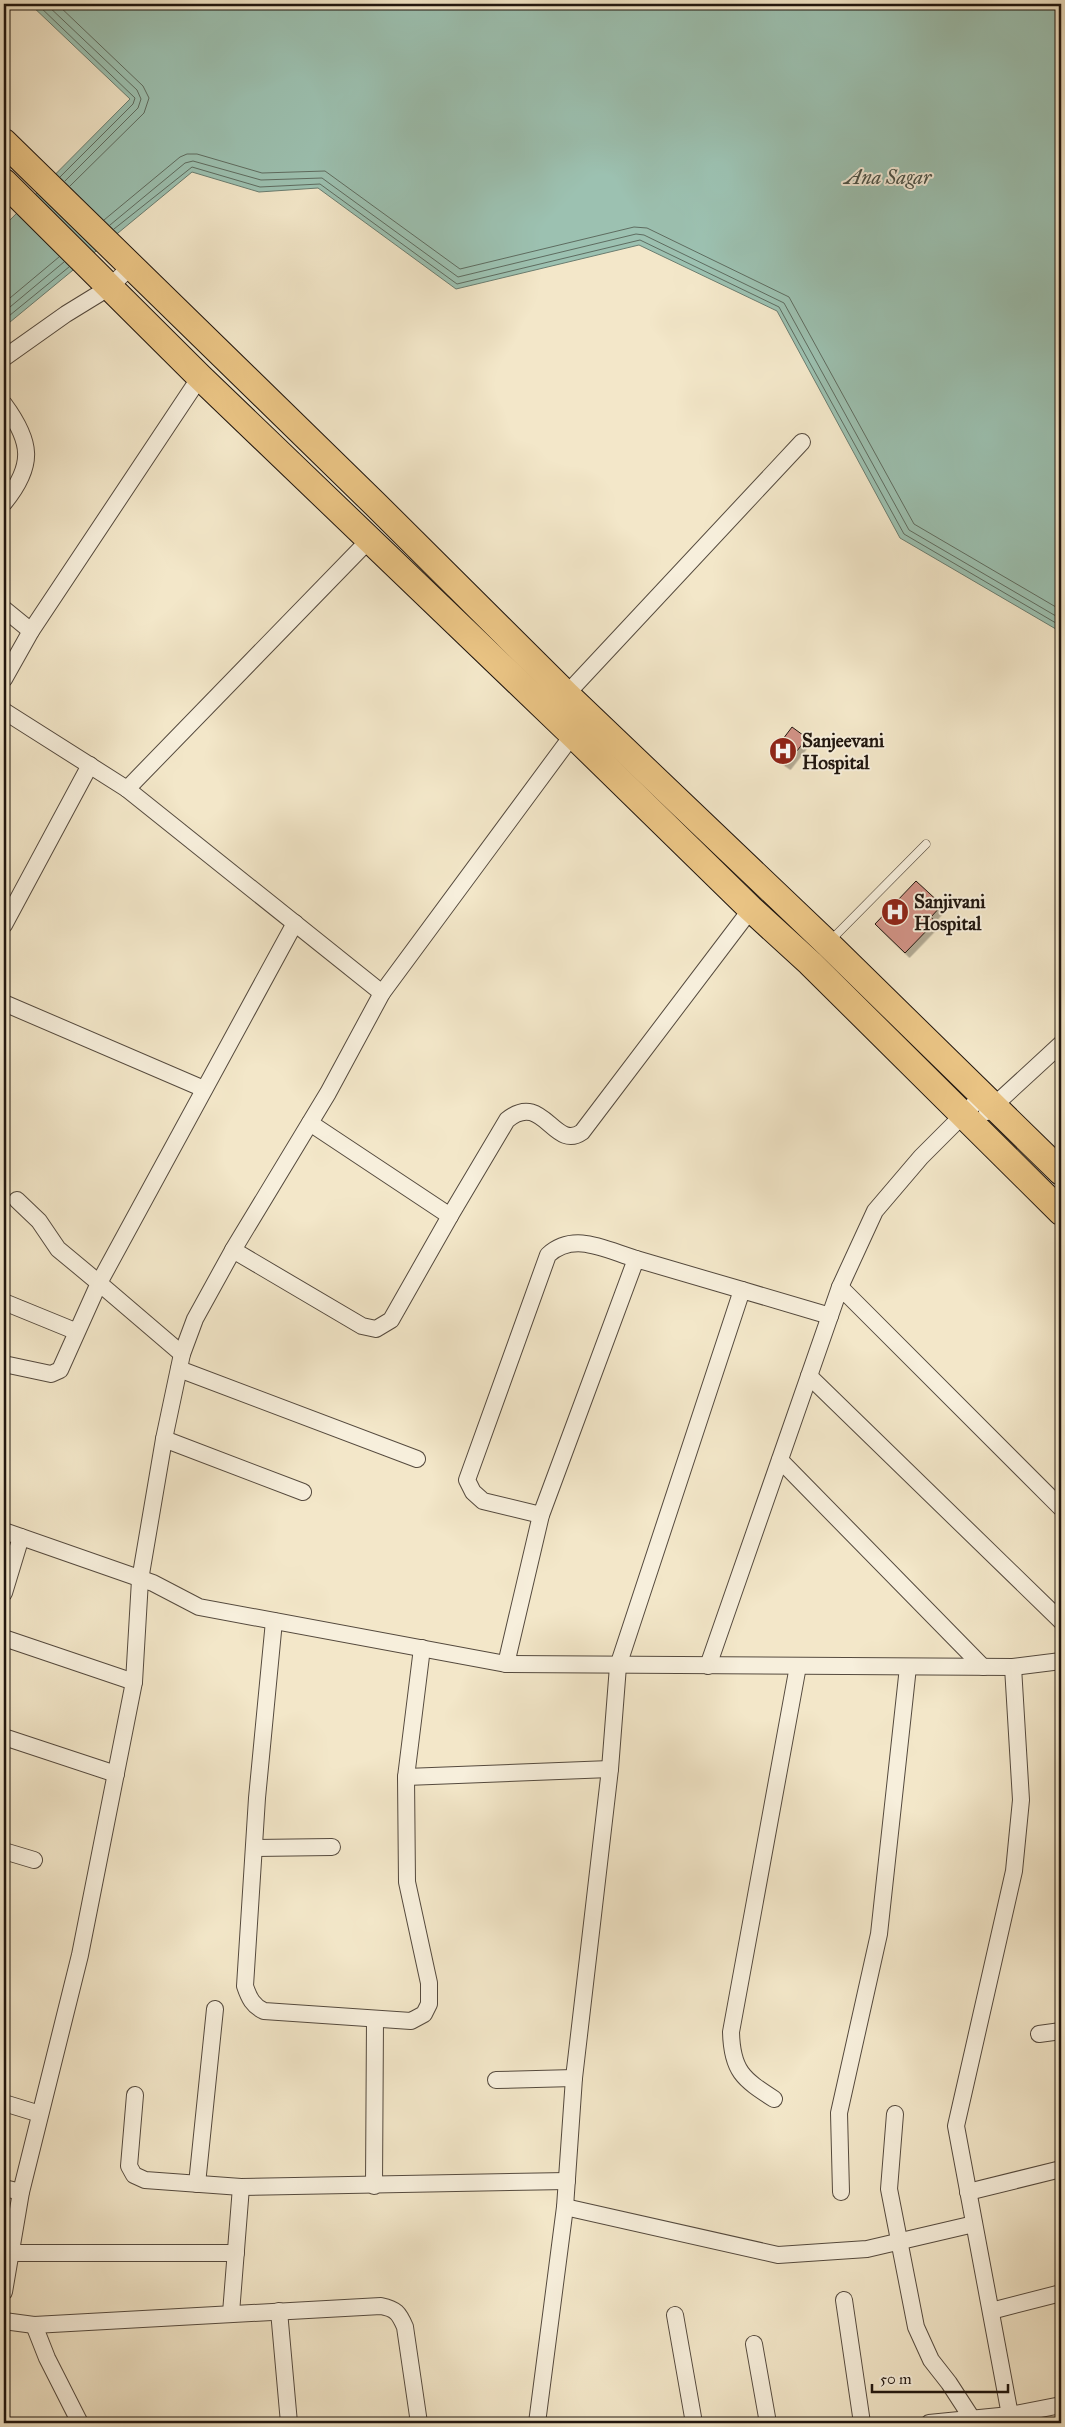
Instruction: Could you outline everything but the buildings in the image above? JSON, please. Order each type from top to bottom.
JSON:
[{"type":"highway","points":[[4,142],[340,470],[557,703]]},
{"type":"highway","points":[[4,182],[200,377],[370,539],[557,703],[819,953],[988,1100],[1061,1172]]},
{"type":"highway","points":[[580,725],[750,909],[819,953],[968,1120],[1061,1212]]},
{"type":"street","points":[[4,358],[66,314],[123,260]]},
{"type":"street","points":[[4,679],[31,631],[200,377]]},
{"type":"street","points":[[4,404],[18,424],[27,453],[26,468],[14,491],[4,503]]},
{"type":"street","points":[[557,703],[802,442]]},
{"type":"street","points":[[128,789],[370,539]]},
{"type":"street","points":[[4,609],[31,631]]},
{"type":"street","points":[[5,714],[128,789],[382,993]]},
{"type":"street","points":[[4,2292],[21,2192],[80,1955],[116,1774],[134,1682],[140,1580],[164,1439],[180,1362],[195,1319],[233,1250],[310,1123],[382,993],[580,725]]},
{"type":"street","points":[[4,924],[90,765]]},
{"type":"street","points":[[233,1250],[362,1326],[376,1329],[391,1320],[507,1120],[517,1112],[533,1111],[567,1137],[575,1137],[582,1132],[750,909]]},
{"type":"street","points":[[4,1364],[51,1374],[60,1370],[64,1364],[75,1331],[99,1283],[295,923]]},
{"type":"street","points":[[4,1003],[204,1089]]},
{"type":"street","points":[[708,1666],[840,1287],[875,1211],[921,1157],[968,1120],[988,1100],[1061,1044]]},
{"type":"street","points":[[310,1123],[450,1216]]},
{"type":"street","points":[[17,1200],[39,1221],[58,1249],[99,1283],[180,1362],[417,1459]]},
{"type":"street","points":[[541,1515],[484,1501],[473,1492],[467,1480],[548,1255],[556,1247],[578,1242],[830,1316]]},
{"type":"street","points":[[506,1664],[541,1515],[636,1259]]},
{"type":"street","points":[[840,1287],[1061,1508]]},
{"type":"street","points":[[537,2423],[565,2207],[574,2078],[610,1770],[618,1666],[742,1290]]},
{"type":"street","points":[[4,1302],[75,1331]]},
{"type":"street","points":[[809,1376],[1061,1621]]},
{"type":"street","points":[[164,1439],[303,1492]]},
{"type":"street","points":[[780,1460],[983,1667]]},
{"type":"street","points":[[4,1531],[140,1580],[154,1583],[199,1607],[506,1664],[1013,1667],[1061,1661]]},
{"type":"street","points":[[4,1593],[21,1537]]},
{"type":"street","points":[[274,1621],[257,1798],[245,1986],[256,2008],[264,2012],[411,2021],[424,2014],[428,2004],[428,1983],[407,1882],[406,1777],[422,1648]]},
{"type":"street","points":[[4,1638],[134,1682]]},
{"type":"street","points":[[774,2099],[747,2081],[735,2063],[731,2048],[731,2032],[798,1666]]},
{"type":"street","points":[[841,2192],[839,2113],[879,1934],[908,1667]]},
{"type":"street","points":[[1010,2415],[956,2126],[1014,1871],[1021,1800],[1013,1667]]},
{"type":"street","points":[[4,1737],[116,1774]]},
{"type":"street","points":[[406,1777],[610,1770]]},
{"type":"street","points":[[255,1848],[332,1847]]},
{"type":"street","points":[[4,1851],[34,1860]]},
{"type":"street","points":[[198,2184],[214,2010]]},
{"type":"street","points":[[374,2186],[376,2020]]},
{"type":"street","points":[[1039,2034],[1061,2031]]},
{"type":"street","points":[[496,2080],[574,2078]]},
{"type":"street","points":[[135,2095],[128,2166],[134,2175],[145,2180],[241,2187],[567,2181]]},
{"type":"street","points":[[4,2103],[40,2114]]},
{"type":"street","points":[[895,2114],[889,2189],[916,2327],[923,2347],[974,2421]]},
{"type":"street","points":[[968,2192],[1061,2169]]},
{"type":"street","points":[[231,2313],[241,2187]]},
{"type":"street","points":[[4,2188],[21,2192]]},
{"type":"street","points":[[565,2207],[778,2255],[867,2249],[974,2224]]},
{"type":"street","points":[[12,2253],[236,2253]]},
{"type":"street","points":[[991,2311],[1061,2293]]},
{"type":"street","points":[[844,2300],[862,2423]]},
{"type":"street","points":[[4,2321],[34,2325],[231,2313],[381,2306],[394,2308],[399,2313],[404,2327],[419,2423]]},
{"type":"street","points":[[279,2312],[289,2423]]},
{"type":"street","points":[[675,2315],[694,2423]]},
{"type":"street","points":[[34,2325],[47,2358],[80,2423]]},
{"type":"street","points":[[754,2344],[768,2423]]},
{"type":"street","points":[[929,2423],[974,2421],[1061,2405]]},
{"type":"lane","points":[[819,953],[926,844]]},
{"type":"water","name":"Ana Sagar","points":[[30,4],[1061,4],[1061,632],[900,538],[777,311],[639,245],[456,289],[318,188],[259,192],[192,172],[4,327],[4,226],[130,99]]},
{"type":"place","name":"Sanjeevani Hospital","points":[[783,751]]},
{"type":"place","name":"Sanjivani Hospital","points":[[895,912]]}]
